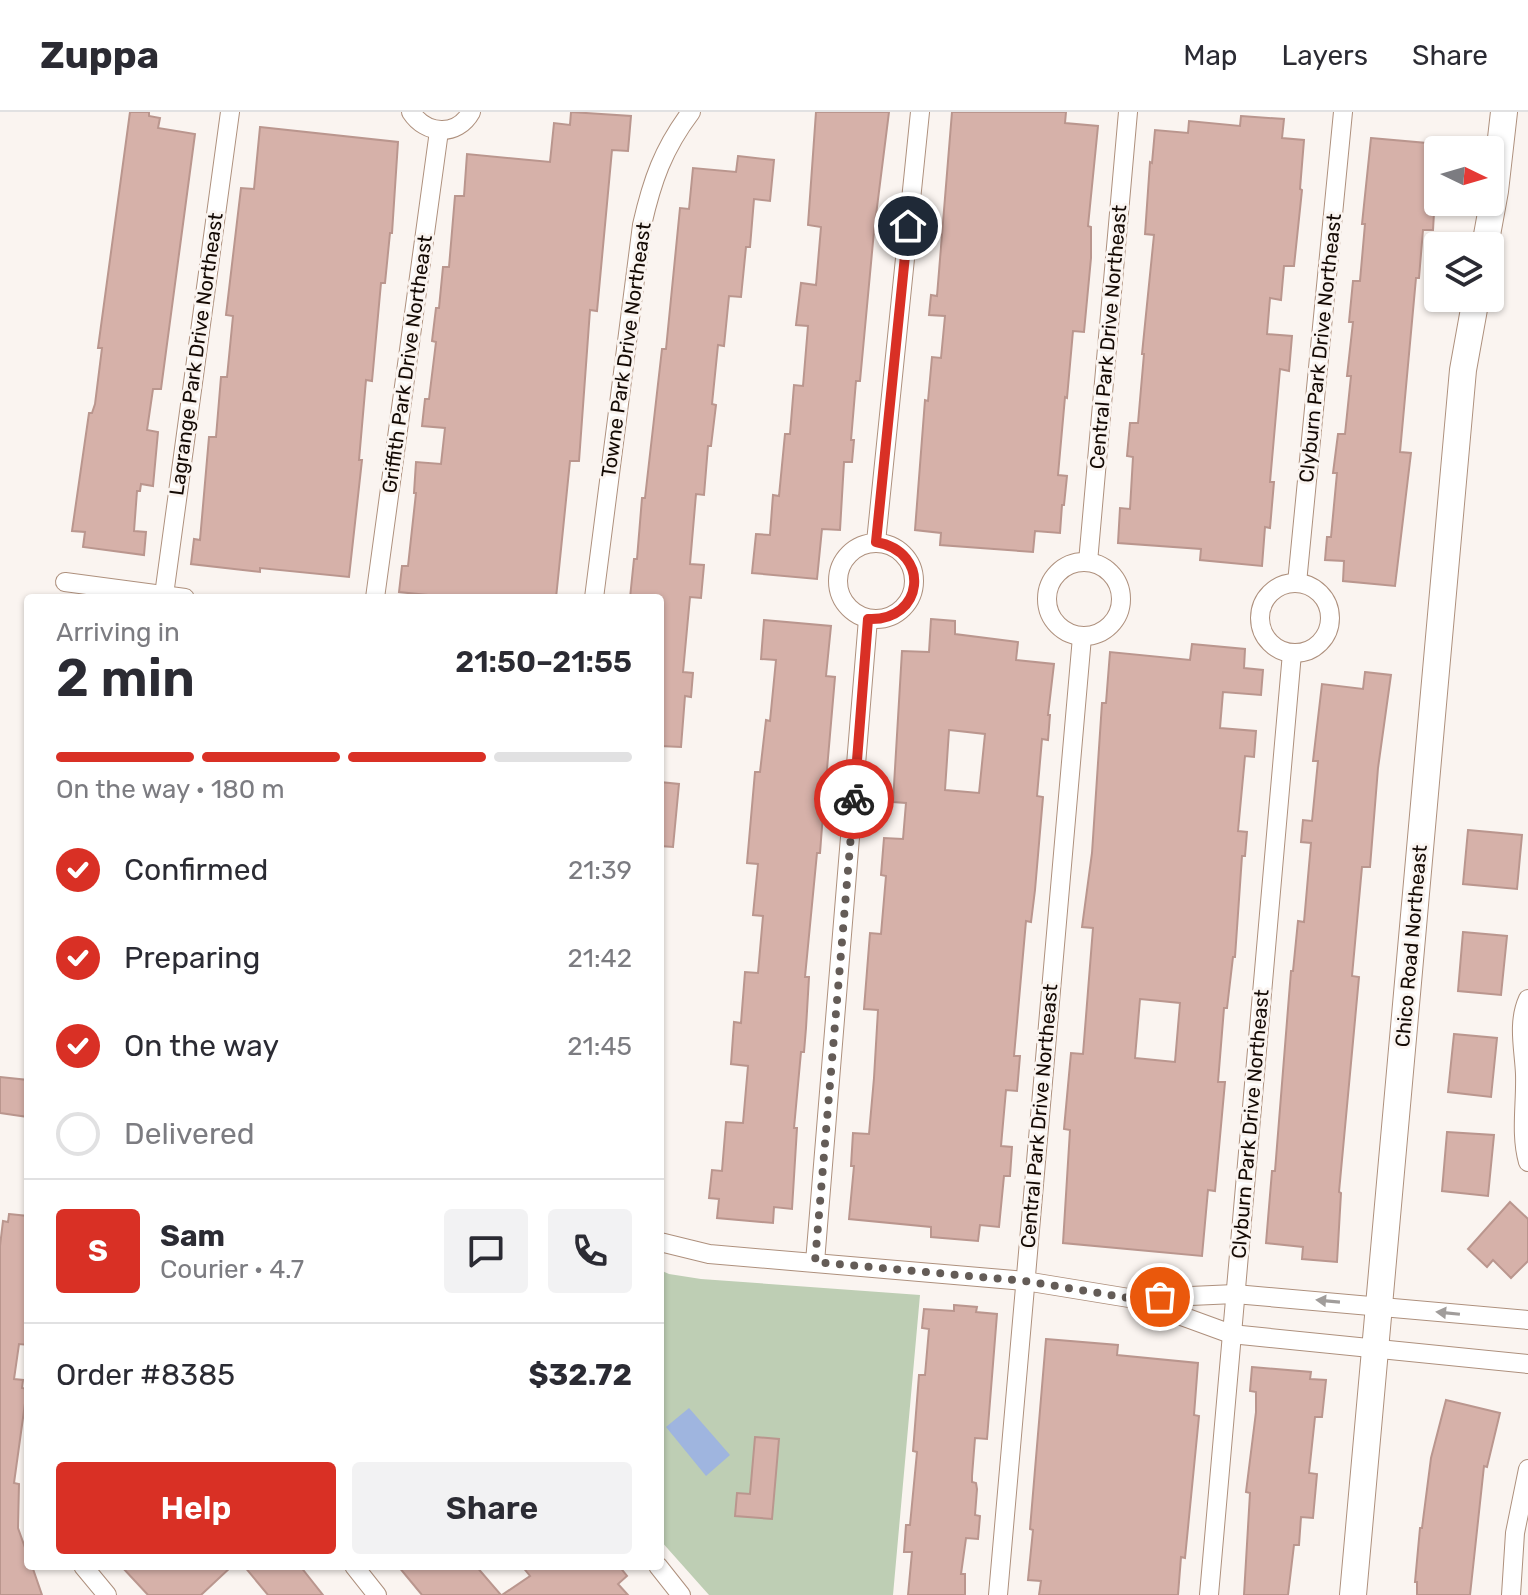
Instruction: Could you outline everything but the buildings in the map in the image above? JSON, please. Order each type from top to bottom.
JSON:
[{"type":"street","name":"Lagrange Park Drive Northeast","points":[[164,594],[230,112]]},
{"type":"street","points":[[411,112],[420,123],[439,131],[460,125],[471,112]]},
{"type":"street","name":"Towne Park Drive Northeast","points":[[595,594],[642,225],[652,183],[670,140],[691,112]]},
{"type":"street","points":[[876,542],[920,112]]},
{"type":"street","name":"Central Park Drive Northeast","points":[[1088,562],[1128,112]]},
{"type":"street","name":"Clyburn Park Drive Northeast","points":[[1297,583],[1343,112]]},
{"type":"street","points":[[1488,232],[1504,112]]},
{"type":"street","name":"Griffith Park Drive Northeast","points":[[376,594],[439,131]]},
{"type":"street","name":"Chico Road Northeast","points":[[1353,1595],[1463,370],[1473,312]]},
{"type":"street","points":[[876,542],[900,550],[913,571],[914,584],[907,604],[899,612],[879,619],[868,619],[856,614],[840,595],[838,570],[853,550],[876,542]]},
{"type":"street","points":[[1088,562],[1113,576],[1118,584],[1121,603],[1115,621],[1108,628],[1082,637],[1072,635],[1055,622],[1047,602],[1052,581],[1059,572],[1088,562]]},
{"type":"street","points":[[65,582],[156,594]]},
{"type":"street","points":[[1286,584],[1306,584],[1321,595],[1329,611],[1328,629],[1318,644],[1292,653],[1275,647],[1268,640],[1260,624],[1260,614],[1268,595],[1286,584]]},
{"type":"street","points":[[815,1262],[868,619]]},
{"type":"street","name":"Central Park Drive Northeast","points":[[998,1595],[1082,637]]},
{"type":"street","name":"Clyburn Park Drive Northeast","points":[[1209,1595],[1292,653]]},
{"type":"street","points":[[1528,999],[1522,1019],[1525,1071],[1523,1143],[1528,1162]]},
{"type":"street","points":[[664,1243],[709,1254],[1025,1281],[1135,1299],[1231,1334],[1528,1364]]},
{"type":"street","points":[[1135,1299],[1235,1294],[1528,1320]]},
{"type":"street","points":[[1511,1595],[1515,1533],[1528,1469]]},
{"type":"street","points":[[86,1570],[107,1595]]},
{"type":"street","points":[[357,1570],[377,1595]]},
{"type":"street","points":[[661,1570],[681,1595]]},
{"type":"green space","points":[[664,1272],[701,1279],[920,1295],[893,1595],[709,1595],[664,1544]]},
{"type":"water","points":[[689,1408],[730,1455],[706,1476],[666,1427]]},
{"type":"way so far","points":[[854,799],[815,1262],[1025,1281],[1135,1299],[1160,1297]]},
{"type":"route","points":[[854,799],[868,619],[890,617],[899,612],[907,604],[914,584],[913,571],[900,550],[876,542],[908,226]]}]
